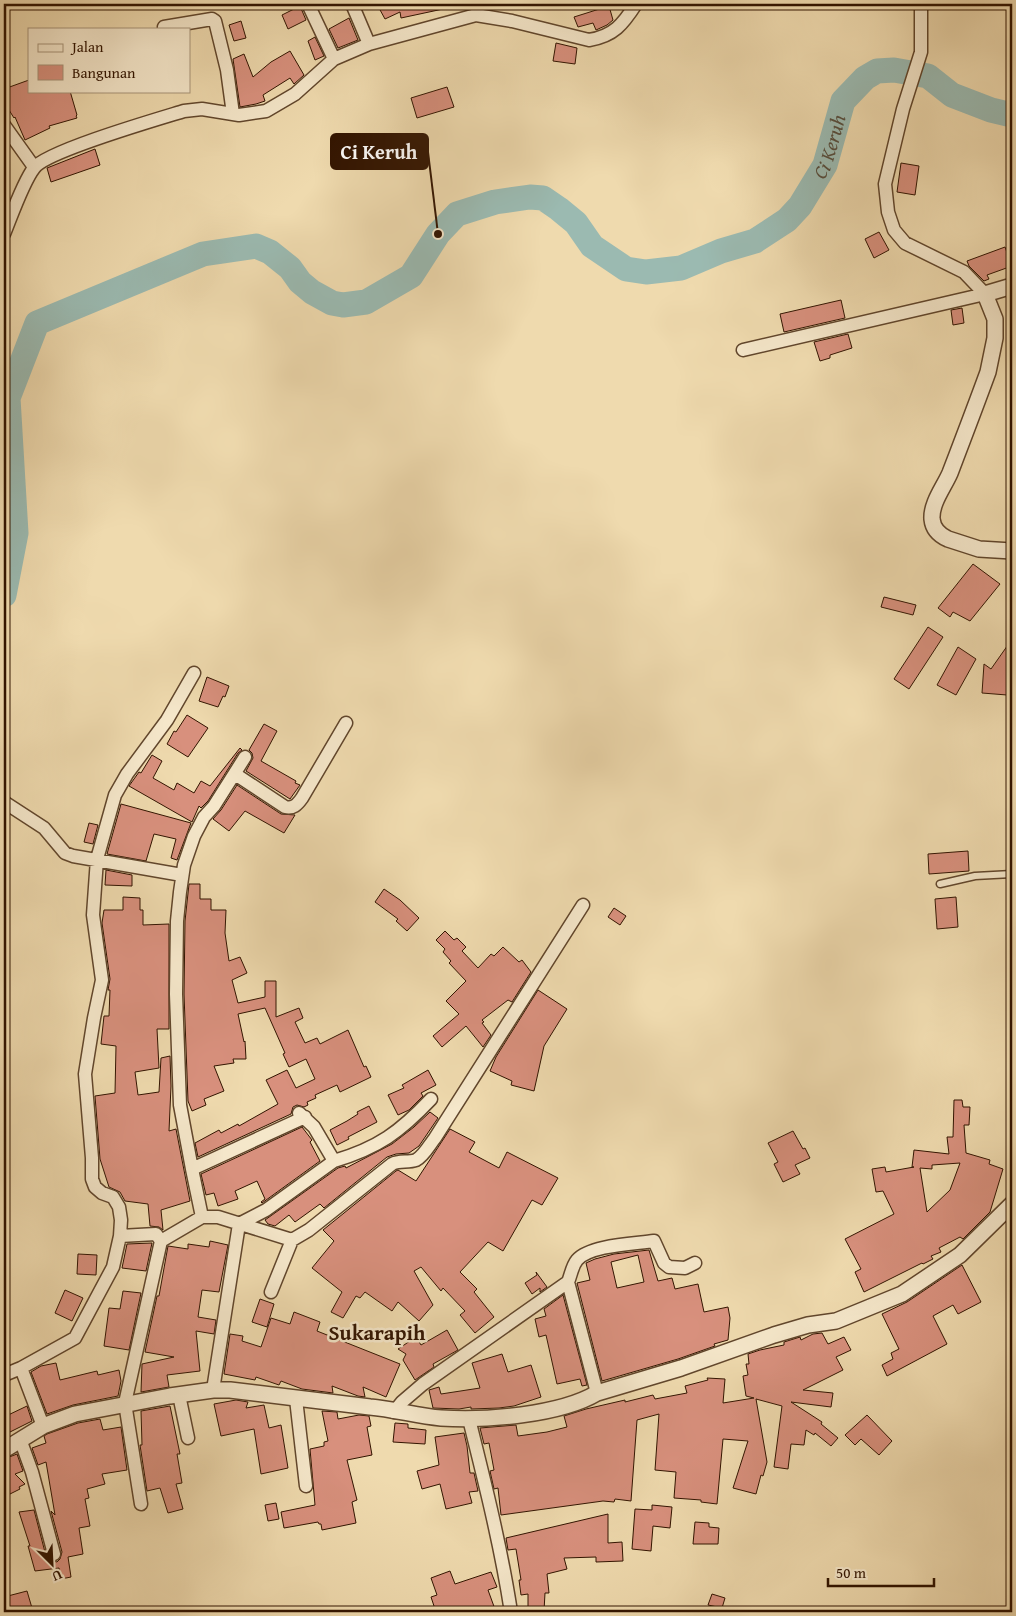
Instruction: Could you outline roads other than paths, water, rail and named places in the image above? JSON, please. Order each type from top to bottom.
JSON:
[{"type":"street","points":[[308,4],[334,59]]},
{"type":"street","points":[[352,4],[369,44]]},
{"type":"street","points":[[4,234],[34,167],[44,160],[67,150],[184,111],[202,109],[239,115],[266,111],[295,94],[334,59],[369,44],[475,9],[512,21],[589,40],[599,39],[618,29],[636,4]]},
{"type":"street","points":[[921,4],[921,52],[903,109],[885,184],[888,212],[894,230],[905,243],[964,272],[985,294],[996,319],[993,354],[988,372],[949,475],[935,504],[932,518],[934,529],[943,537],[979,548],[1012,551]]},
{"type":"street","points":[[164,27],[214,20],[227,70],[233,114]]},
{"type":"street","points":[[4,125],[34,167]]},
{"type":"street","points":[[743,350],[985,294],[1012,286]]},
{"type":"street","points":[[4,1375],[21,1368],[75,1338],[113,1267],[120,1236],[121,1220],[119,1207],[113,1197],[94,1187],[92,1179],[85,1074],[102,980],[93,915],[97,859],[115,795],[127,774],[168,720],[194,673]]},
{"type":"street","points":[[235,774],[285,807],[290,808],[297,805],[346,722]]},
{"type":"street","points":[[202,1217],[180,1105],[176,994],[177,920],[182,874],[194,836],[204,817],[214,806],[245,757]]},
{"type":"street","points":[[4,802],[44,828],[65,853],[73,856],[182,874]]},
{"type":"street","points":[[271,1292],[292,1240],[310,1230],[392,1164],[416,1160],[421,1156],[435,1138],[583,905]]},
{"type":"street","points":[[239,1224],[266,1210],[334,1161],[371,1147],[388,1138],[408,1123],[431,1099]]},
{"type":"street","points":[[192,1169],[302,1115],[314,1127],[334,1161]]},
{"type":"street","points":[[4,1450],[43,1426],[75,1414],[125,1403],[213,1390],[230,1390],[373,1407],[394,1412],[440,1418],[469,1419],[538,1412],[585,1400],[597,1393],[681,1368],[774,1335],[808,1325],[836,1321],[902,1294],[960,1255],[1012,1204]]},
{"type":"street","points":[[141,1504],[125,1403],[161,1241],[202,1217],[218,1218],[292,1240]]},
{"type":"street","points":[[213,1390],[239,1224]]},
{"type":"street","points":[[120,1236],[156,1234],[161,1241]]},
{"type":"street","points":[[394,1412],[402,1402],[423,1384],[568,1282],[575,1263],[582,1255],[592,1250],[654,1241],[664,1262],[669,1267],[685,1268],[695,1263]]},
{"type":"street","points":[[568,1282],[597,1393]]},
{"type":"street","points":[[21,1368],[43,1426]]},
{"type":"street","points":[[179,1396],[188,1438]]},
{"type":"street","points":[[296,1399],[306,1486]]},
{"type":"street","points":[[469,1419],[506,1579],[511,1612]]},
{"type":"street","points":[[20,1439],[32,1472],[54,1554]]},
{"type":"lane","points":[[940,884],[975,876],[1012,874]]},
{"type":"waterway","name":"Ci Keruh","points":[[4,595],[16,533],[8,398],[37,323],[203,254],[256,246],[270,252],[290,268],[300,282],[312,292],[332,303],[343,305],[366,302],[411,276],[438,234],[457,214],[495,202],[530,197],[543,198],[559,209],[576,223],[592,246],[626,269],[646,272],[681,268],[721,251],[755,241],[787,220],[800,206],[825,165],[843,101],[865,78],[877,71],[894,70],[928,76],[952,95],[991,110],[1012,115]]},
{"type":"place","name":"Ci Keruh","points":[[438,234]]},
{"type":"district","name":"Sukarapih","points":[[377,1333]]}]
